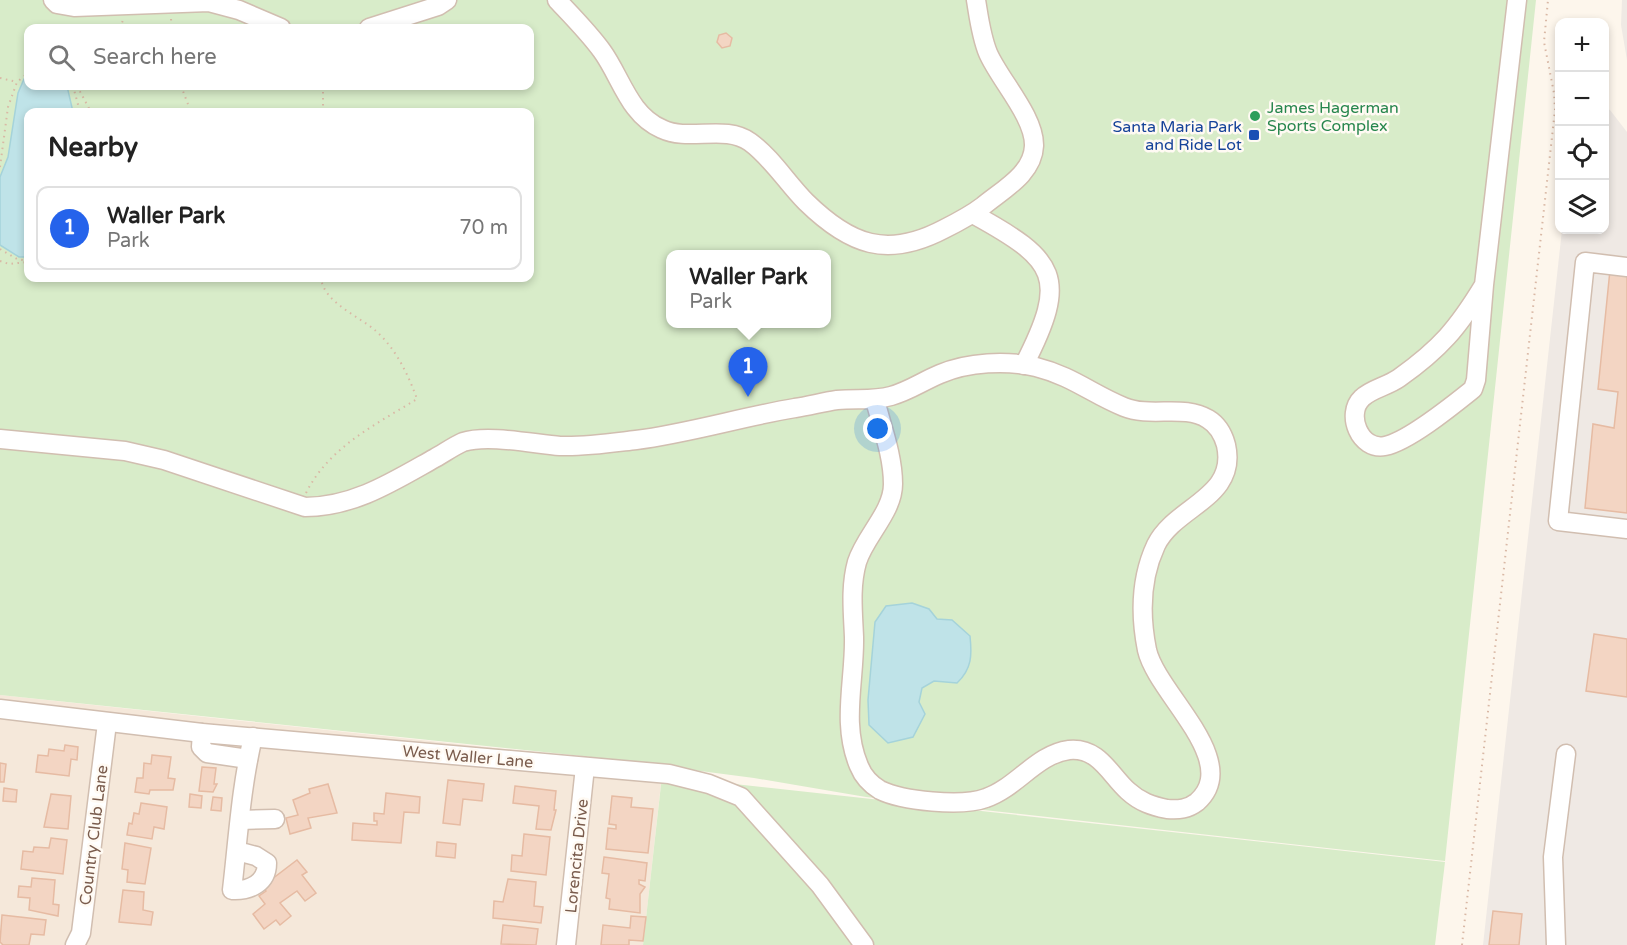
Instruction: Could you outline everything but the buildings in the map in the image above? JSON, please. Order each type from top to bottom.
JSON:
[{"type":"street","points":[[53,0],[57,4],[74,7],[87,3],[209,2],[239,10],[272,24]]},
{"type":"street","points":[[382,24],[438,6],[447,0]]},
{"type":"street","points":[[557,0],[603,52],[637,111],[647,120],[662,130],[678,134],[732,135],[747,140],[763,152],[807,203],[842,232],[859,241],[880,246],[923,240],[973,214],[1025,171],[1032,158],[1035,144],[1020,106],[988,54],[981,34],[976,0]]},
{"type":"street","points":[[1485,285],[1459,326],[1431,356],[1393,382],[1362,398],[1354,416],[1357,430],[1368,443],[1384,447],[1413,433],[1473,389],[1476,380],[1517,0]]},
{"type":"street","points":[[973,214],[1020,242],[1039,260],[1047,272],[1051,287],[1050,304],[1024,365]]},
{"type":"street","points":[[1627,267],[1585,262],[1558,521],[1627,529]]},
{"type":"street","points":[[3,438],[125,451],[164,460],[305,507],[344,503],[371,493],[463,442],[491,440],[567,446],[702,429],[768,413],[840,400],[875,400],[913,388],[945,372],[1001,363],[1024,365],[1071,378],[1127,409],[1160,413],[1190,412],[1204,416],[1215,423],[1222,432],[1228,463],[1223,479],[1214,493],[1165,530],[1154,551],[1145,581],[1144,633],[1151,666],[1192,725],[1209,756],[1211,775],[1206,790],[1195,804],[1180,810],[1147,804],[1124,788],[1103,761],[1080,750],[1064,750],[1052,756],[996,794],[981,801],[948,802],[897,796],[879,789],[861,772],[850,721],[854,634],[853,582],[863,548],[893,490],[875,400]]},
{"type":"street","name":"West Waller Lane","points":[[0,709],[202,733],[669,774],[709,784],[741,797],[820,885],[864,945]]},
{"type":"street","name":"Country Club Lane","points":[[75,945],[81,933],[107,723]]},
{"type":"street","points":[[202,733],[201,747],[207,753],[248,759]]},
{"type":"street","points":[[237,851],[248,759],[254,737]]},
{"type":"street","points":[[1556,945],[1553,857],[1566,754]]},
{"type":"street","name":"Lorencita Drive","points":[[566,945],[585,767]]},
{"type":"street","points":[[240,820],[275,819]]},
{"type":"path","points":[[1462,945],[1554,120],[1554,93],[1544,42],[1548,0]]},
{"type":"path","points":[[122,24],[123,20]]},
{"type":"path","points":[[0,167],[8,107],[16,82],[24,76]]},
{"type":"path","points":[[0,78],[16,82]]},
{"type":"path","points":[[76,90],[79,108]]},
{"type":"path","points":[[77,90],[89,108]]},
{"type":"path","points":[[183,90],[190,108]]},
{"type":"path","points":[[323,90],[323,108]]},
{"type":"path","points":[[0,249],[17,259],[24,260]]},
{"type":"path","points":[[0,261],[9,264],[24,262]]},
{"type":"path","points":[[305,507],[306,492],[325,463],[355,438],[417,399],[409,378],[390,346],[328,294],[323,282]]},
{"type":"shaded area","points":[[1622,0],[1627,0],[1627,60],[1621,25]]},
{"type":"shaded area","points":[[1609,110],[1627,132],[1627,945],[1483,945],[1562,234],[1609,234]]},
{"type":"shaded area","points":[[0,695],[663,766],[643,945],[0,945]]},
{"type":"green space","points":[[0,0],[1536,0],[1445,861],[866,797],[754,778],[601,758],[0,695]]},
{"type":"green space","points":[[662,776],[1445,862],[1435,945],[643,945]]},
{"type":"water","points":[[24,79],[24,90],[68,90],[72,108],[24,108],[24,257],[19,257],[0,245],[0,177],[8,157],[18,93]]},
{"type":"water","points":[[912,603],[929,609],[937,619],[952,620],[970,636],[970,661],[966,672],[957,683],[934,681],[922,688],[919,702],[925,714],[913,737],[888,743],[869,725],[868,700],[875,622],[886,606]]},
{"type":"place","name":"James Hagerman Sports Complex","points":[[1255,116]]},
{"type":"place","name":"Santa Maria Park and Ride Lot","points":[[1254,135]]},
{"type":"place","name":"Waller Park","points":[[748,397]]}]
